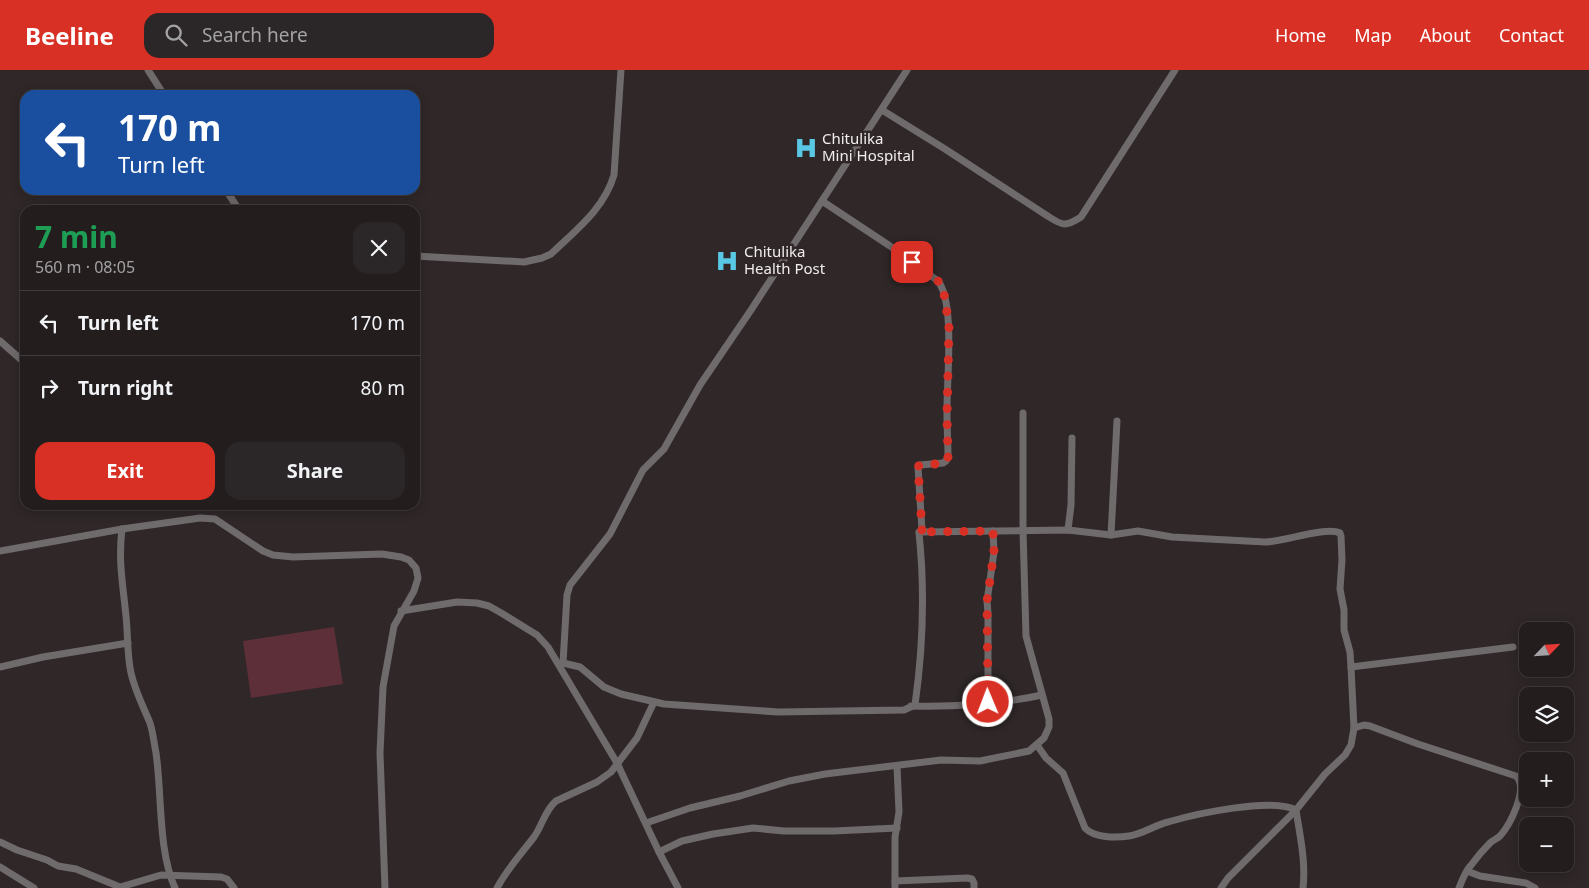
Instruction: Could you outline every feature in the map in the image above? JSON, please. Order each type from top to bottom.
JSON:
[{"type":"street","points":[[148,70],[161,90]]},
{"type":"street","points":[[420,256],[524,262],[550,254],[596,210],[605,198],[611,185],[614,175],[621,70]]},
{"type":"street","points":[[561,664],[567,595],[570,585],[610,534],[643,470],[664,449],[700,385],[908,70]]},
{"type":"street","points":[[882,110],[1062,225],[1068,225],[1080,217],[1175,70]]},
{"type":"street","points":[[561,664],[580,667],[604,687],[621,694],[664,704],[778,712],[904,710],[915,705],[921,653],[923,571],[919,532],[922,530],[918,466],[943,463],[948,457],[949,325],[943,287],[938,281],[890,246],[822,201]]},
{"type":"street","points":[[0,341],[20,359]]},
{"type":"street","points":[[646,823],[690,808],[740,796],[789,781],[825,774],[941,760],[980,761],[998,758],[1029,751],[1044,738],[1049,727],[1049,719],[1026,636],[1023,530],[1023,412]]},
{"type":"street","points":[[1110,535],[1117,421]]},
{"type":"street","points":[[1068,530],[1071,505],[1072,438]]},
{"type":"street","points":[[0,551],[122,529],[200,518],[215,520],[273,555],[293,557],[382,554],[409,560],[416,568],[418,578],[414,591],[394,626],[383,687],[380,752],[385,888]]},
{"type":"street","points":[[122,529],[120,574],[130,671],[137,695],[152,730],[158,766],[160,807],[170,877],[175,888]]},
{"type":"street","points":[[919,532],[1068,530],[1110,535],[1138,532],[1198,539],[1265,542],[1276,542],[1317,533],[1338,532],[1341,536],[1342,544],[1340,589],[1344,610],[1344,630],[1350,652],[1351,667],[1354,728],[1351,745],[1345,755],[1325,774],[1296,810],[1228,878],[1221,888]]},
{"type":"street","points":[[988,702],[987,601],[994,552],[993,531]]},
{"type":"street","points":[[401,611],[457,602],[477,603],[489,606],[537,636],[561,664],[618,763],[659,852],[678,888]]},
{"type":"street","points":[[0,667],[43,657],[128,643]]},
{"type":"street","points":[[1351,667],[1513,647]]},
{"type":"street","points":[[910,706],[958,705],[1022,699],[1042,695]]},
{"type":"street","points":[[498,888],[503,877],[534,836],[551,806],[556,801],[605,778],[637,738],[654,702]]},
{"type":"street","points":[[1354,728],[1364,725],[1370,726],[1519,778],[1521,790],[1510,819],[1499,836],[1490,843],[1467,871],[1459,888]]},
{"type":"street","points":[[1037,745],[1046,758],[1063,773],[1085,828],[1097,835],[1128,836],[1167,822],[1225,809],[1275,805],[1296,810]]},
{"type":"street","points":[[897,766],[899,812],[895,837],[895,884],[967,878],[972,879],[974,888]]},
{"type":"street","points":[[1296,810],[1304,865],[1303,888]]},
{"type":"street","points":[[659,852],[682,842],[713,834],[753,828],[784,831],[834,831],[897,828]]},
{"type":"street","points":[[0,842],[58,866],[76,869],[120,887],[161,875],[170,877],[221,877],[227,879],[234,888]]},
{"type":"street","points":[[0,867],[34,888]]},
{"type":"street","points":[[1467,871],[1480,876],[1526,882],[1535,888]]},
{"type":"shaded area","points":[[334,627],[343,684],[251,698],[243,641]]},
{"type":"place","name":"Chitulika Mini Hospital","points":[[806,148]]},
{"type":"place","name":"Chitulika Health Post","points":[[727,261]]},
{"type":"route","points":[[912,262],[938,281],[943,287],[949,325],[948,457],[943,463],[918,466],[922,530],[919,532],[993,531],[994,552],[987,601],[988,702]]}]
